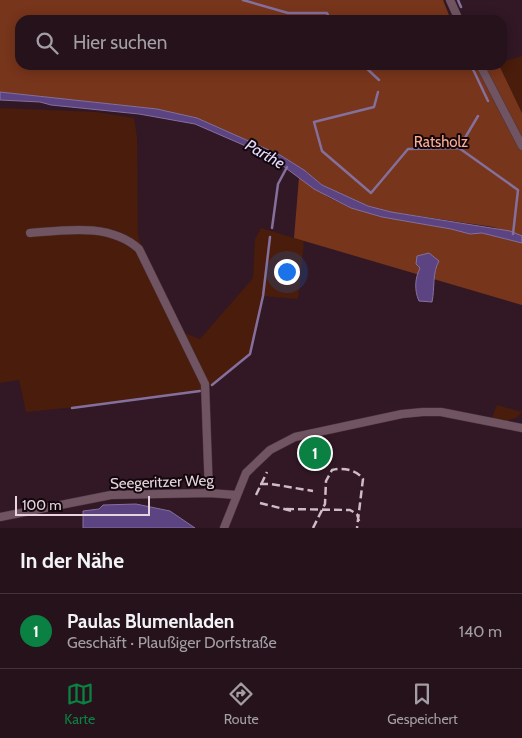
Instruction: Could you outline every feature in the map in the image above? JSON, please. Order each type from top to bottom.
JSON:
[{"type":"street","points":[[450,0],[457,15]]},
{"type":"street","points":[[483,70],[522,146]]},
{"type":"street","points":[[30,233],[97,230],[128,240],[139,249],[204,384],[209,493]]},
{"type":"street","points":[[224,528],[246,473],[270,450],[295,437],[402,414],[423,412],[441,412],[522,428]]},
{"type":"street","name":"Seegeritzer Weg","points":[[0,517],[111,495],[209,493],[236,495]]},
{"type":"shaded area","points":[[522,56],[522,113],[501,70],[507,70],[507,60]]},
{"type":"shaded area","points":[[0,108],[96,112],[134,118],[137,137],[138,237],[182,332],[200,339],[253,278],[255,239],[261,228],[304,241],[298,299],[263,296],[250,354],[212,385],[200,391],[126,402],[26,412],[19,380],[0,383]]},
{"type":"shaded area","points":[[497,405],[522,412],[512,419],[492,418]]},
{"type":"green space","name":"Ratsholz","points":[[0,0],[443,0],[449,15],[15,15],[15,70],[501,70],[522,113],[522,236],[493,227],[391,212],[368,206],[322,185],[304,170],[280,155],[197,118],[157,109],[0,92]]},
{"type":"green space","points":[[299,177],[328,197],[351,208],[382,217],[470,234],[482,233],[522,243],[522,305],[294,238]]},
{"type":"water","name":"Parthe","points":[[0,92],[157,109],[197,118],[280,155],[304,170],[322,185],[368,206],[391,212],[510,231],[522,236],[522,243],[482,233],[470,234],[382,217],[351,208],[314,189],[271,157],[195,124],[139,114],[51,105],[40,102],[0,100]]},
{"type":"water","points":[[429,253],[439,261],[434,276],[432,302],[419,301],[416,288],[416,280],[420,268],[416,264],[417,256]]},
{"type":"water","points":[[136,504],[170,511],[195,528],[83,528],[83,511],[99,509],[103,505]]},
{"type":"waterway","points":[[243,0],[288,13],[327,13],[328,15]]},
{"type":"waterway","points":[[458,0],[461,7]]},
{"type":"waterway","points":[[368,70],[379,80]]},
{"type":"waterway","points":[[473,70],[488,101]]},
{"type":"waterway","points":[[378,92],[374,107],[314,122],[322,151],[371,193],[408,149],[459,148],[518,190],[513,234]]},
{"type":"waterway","points":[[459,148],[478,116]]},
{"type":"waterway","name":"Parthe","points":[[272,228],[278,184],[287,167]]},
{"type":"waterway","points":[[212,385],[250,354],[263,296],[270,237]]},
{"type":"waterway","points":[[72,408],[200,391]]},
{"type":"railway","points":[[313,528],[325,504],[326,481],[332,470],[341,469],[353,471],[363,479],[357,528]]},
{"type":"railway","points":[[256,495],[267,472]]},
{"type":"railway","points":[[260,484],[313,491]]},
{"type":"railway","points":[[260,503],[292,511]]},
{"type":"railway","points":[[286,509],[350,510],[357,514],[359,521]]},
{"type":"place","name":"Paulas Blumenladen","points":[[315,453]]}]
